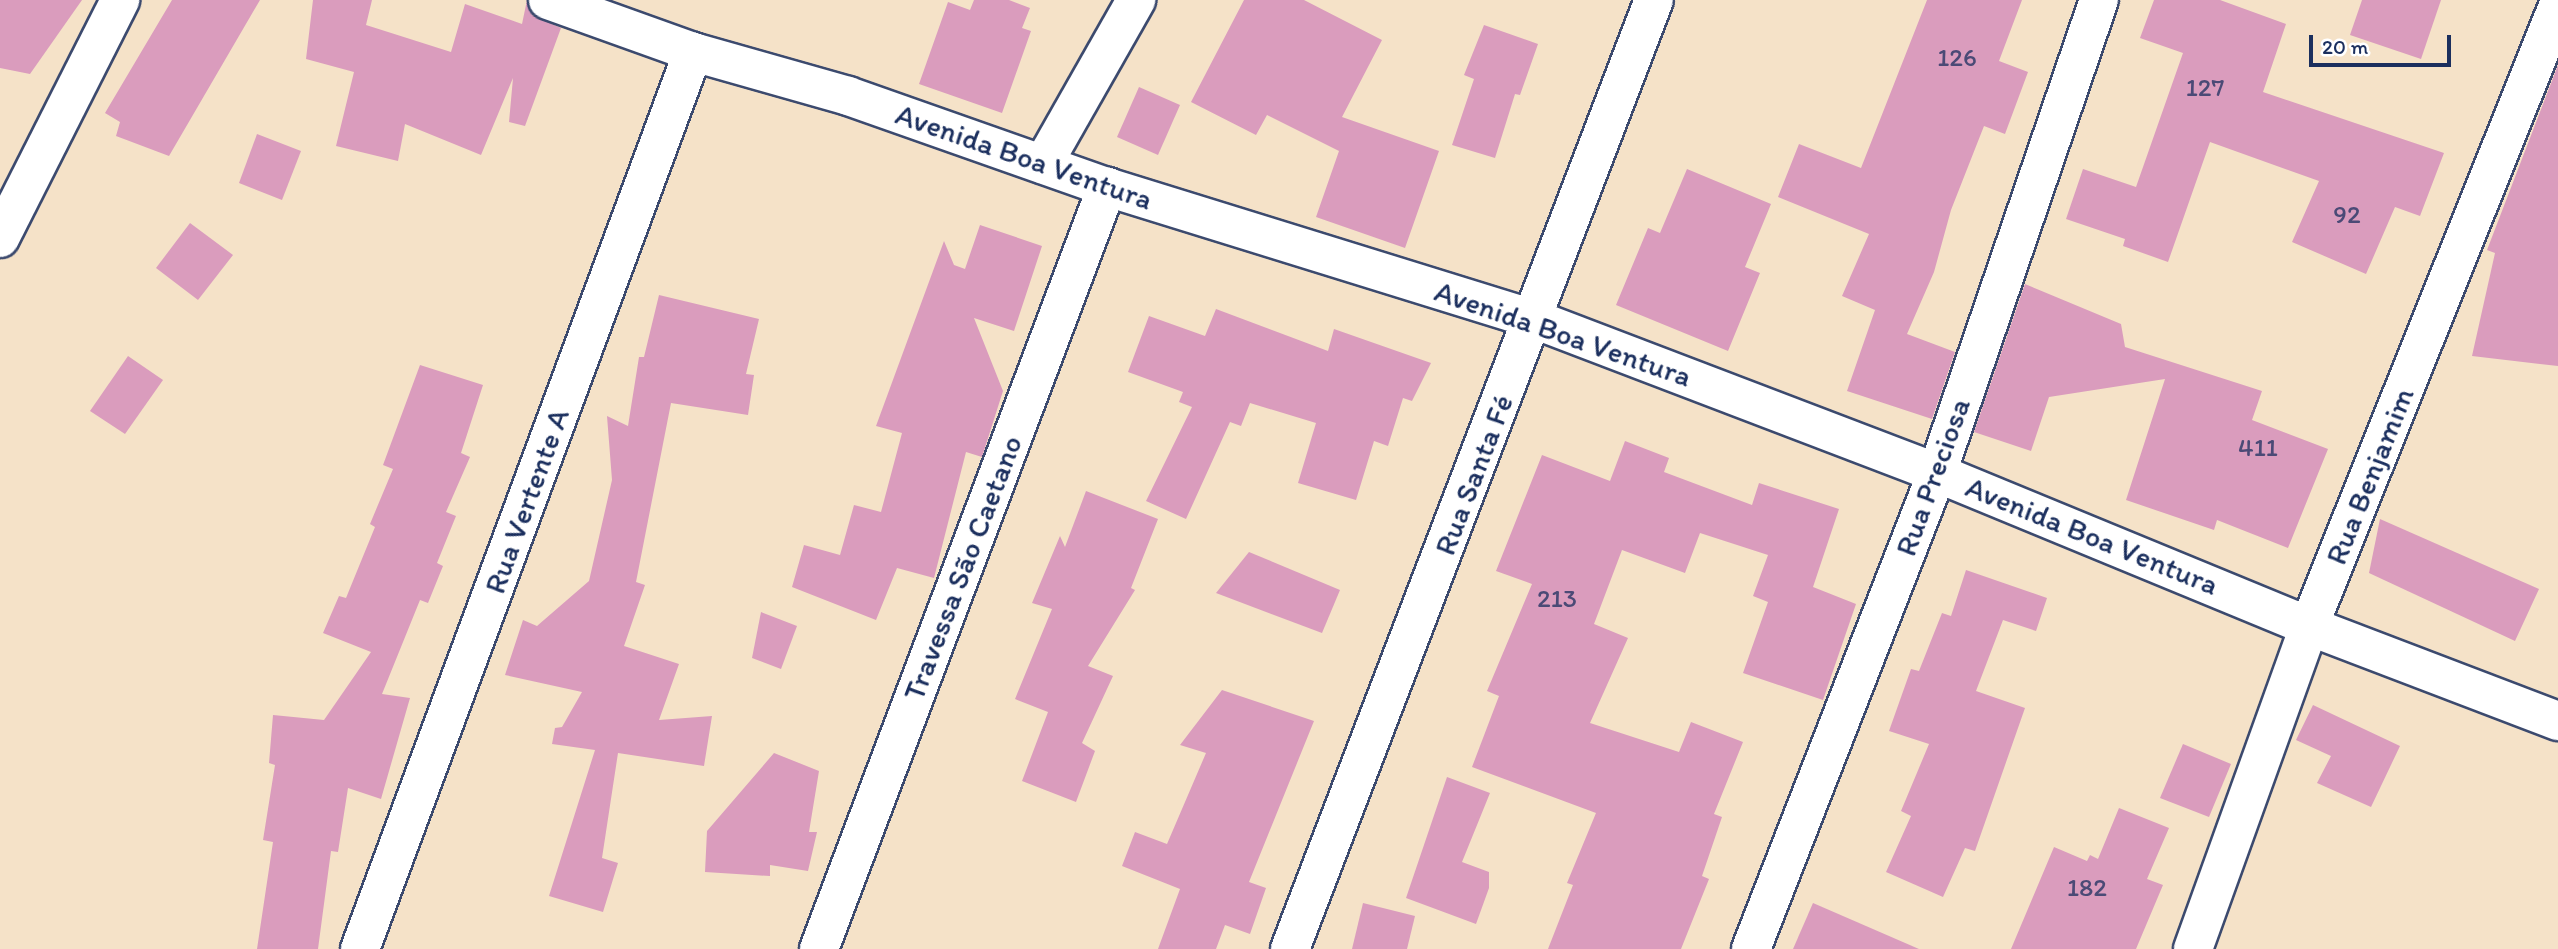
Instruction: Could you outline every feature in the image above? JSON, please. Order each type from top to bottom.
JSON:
[{"type":"street","points":[[0,238],[120,0]]},
{"type":"street","name":"Avenida Boa Ventura","points":[[548,0],[693,52],[848,96],[1107,187],[1534,319],[1937,473],[2309,626],[2558,721]]},
{"type":"street","points":[[1043,164],[1136,0]]},
{"type":"street","name":"Rua Santa Fé","points":[[1290,949],[1534,319],[1654,0]]},
{"type":"street","name":"Rua Preciosa","points":[[1751,949],[1937,473],[2099,0]]},
{"type":"street","name":"Rua Benjamim","points":[[2193,949],[2309,626],[2558,6]]},
{"type":"street","name":"Rua Vertente A","points":[[360,949],[693,52]]},
{"type":"street","name":"Travessa São Caetano","points":[[820,949],[1107,187]]},
{"type":"building","points":[[0,0],[82,0],[30,74],[0,68]]},
{"type":"building","points":[[172,0],[260,0],[169,156],[116,136],[120,122],[105,113]]},
{"type":"building","points":[[313,0],[372,0],[366,25],[451,52],[465,4],[522,24],[527,0],[532,15],[561,28],[525,126],[509,122],[513,78],[481,155],[405,124],[398,161],[336,146],[354,72],[306,59]]},
{"type":"building","points":[[974,0],[1009,0],[1030,8],[1022,28],[1031,31],[1002,113],[919,84],[948,2],[970,10]]},
{"type":"building","points":[[1244,0],[1304,0],[1382,40],[1342,117],[1439,151],[1405,248],[1316,217],[1339,151],[1267,115],[1256,135],[1191,102]]},
{"type":"building","points":[[1927,0],[2022,0],[1999,61],[2028,72],[2005,134],[1984,126],[1951,210],[1934,272],[1907,334],[1955,352],[1932,419],[1847,391],[1875,310],[1842,296],[1869,234],[1778,197],[1799,144],[1861,168]]},
{"type":"building","points":[[2154,0],[2220,0],[2286,24],[2263,92],[2444,153],[2420,216],[2395,207],[2366,274],[2292,242],[2319,181],[2210,142],[2168,262],[2123,246],[2125,239],[2066,219],[2083,169],[2136,187],[2183,53],[2140,38]]},
{"type":"building","points":[[2362,0],[2441,0],[2421,59],[2350,35]]},
{"type":"building","points":[[1484,25],[1538,44],[1520,95],[1515,94],[1495,158],[1452,145],[1474,79],[1464,75]]},
{"type":"building","points":[[2558,65],[2558,366],[2472,356],[2495,253],[2487,250]]},
{"type":"building","points":[[1139,87],[1180,105],[1158,155],[1117,137]]},
{"type":"building","points":[[257,134],[301,151],[282,200],[239,183]]},
{"type":"building","points":[[1687,169],[1771,204],[1745,267],[1760,273],[1728,351],[1616,305],[1648,228],[1660,233]]},
{"type":"building","points":[[190,223],[233,255],[198,300],[156,268]]},
{"type":"building","points":[[980,225],[1042,246],[1014,331],[974,318],[1003,391],[982,457],[966,452],[934,578],[897,568],[876,620],[792,587],[804,545],[840,555],[854,505],[881,512],[902,433],[876,426],[944,241],[954,265],[965,269]]},
{"type":"building","points":[[2025,284],[2121,324],[2125,347],[2262,391],[2252,420],[2328,449],[2288,548],[2217,520],[2214,530],[2126,500],[2165,379],[2049,397],[2031,451],[1974,432]]},
{"type":"building","points":[[659,295],[759,319],[746,374],[754,375],[748,415],[671,403],[636,582],[645,585],[624,646],[679,664],[659,720],[712,716],[704,766],[618,753],[602,858],[618,863],[603,912],[549,896],[595,750],[552,744],[555,728],[562,727],[582,692],[505,675],[523,620],[537,626],[589,581],[612,480],[607,416],[628,426],[639,357],[644,357]]},
{"type":"building","points":[[1216,309],[1328,351],[1334,329],[1431,363],[1412,401],[1403,398],[1388,446],[1374,441],[1356,500],[1298,483],[1316,423],[1250,403],[1241,426],[1230,422],[1186,519],[1146,501],[1192,407],[1179,402],[1183,392],[1128,372],[1149,316],[1205,336]]},
{"type":"building","points":[[128,356],[163,380],[125,434],[90,411]]},
{"type":"building","points":[[420,365],[483,385],[461,453],[470,457],[446,512],[456,516],[437,563],[443,566],[428,603],[420,600],[382,694],[410,698],[381,799],[348,788],[338,852],[331,851],[318,949],[257,949],[273,842],[263,840],[275,765],[269,763],[273,715],[324,720],[371,652],[323,633],[339,596],[346,598],[375,527],[370,524],[393,469],[383,465]]},
{"type":"building","points":[[1625,441],[1669,458],[1664,472],[1752,505],[1759,483],[1839,509],[1813,587],[1856,604],[1823,700],[1743,673],[1768,602],[1753,596],[1768,555],[1700,533],[1685,573],[1622,550],[1594,624],[1628,638],[1590,723],[1679,752],[1691,722],[1743,742],[1714,814],[1722,817],[1702,876],[1709,879],[1681,949],[1548,949],[1573,885],[1567,883],[1596,813],[1472,767],[1499,696],[1487,691],[1532,584],[1496,571],[1542,455],[1610,481]]},
{"type":"building","points":[[1086,491],[1158,519],[1131,588],[1135,590],[1088,666],[1113,676],[1082,743],[1095,751],[1076,802],[1022,781],[1048,712],[1015,699],[1052,609],[1032,603],[1060,536],[1065,547]]},
{"type":"building","points":[[2380,519],[2539,589],[2515,641],[2369,573]]},
{"type":"building","points":[[1249,552],[1340,590],[1322,633],[1216,593]]},
{"type":"building","points":[[1966,570],[2047,598],[2036,631],[2003,620],[1976,691],[2025,708],[1975,851],[1965,848],[1943,897],[1886,872],[1911,816],[1901,811],[1929,744],[1889,731],[1911,669],[1919,671],[1942,613],[1951,616]]},
{"type":"building","points":[[761,612],[797,626],[781,669],[752,658]]},
{"type":"building","points":[[1222,690],[1314,721],[1249,882],[1266,888],[1250,934],[1225,925],[1216,949],[1158,949],[1180,889],[1122,866],[1135,832],[1167,844],[1206,753],[1180,745]]},
{"type":"building","points":[[2313,705],[2400,746],[2371,807],[2317,783],[2331,756],[2296,740]]},
{"type":"building","points":[[2183,744],[2231,764],[2209,817],[2160,798]]},
{"type":"building","points":[[774,753],[819,771],[809,832],[817,832],[808,871],[770,865],[770,876],[705,872],[707,831]]},
{"type":"building","points":[[1447,777],[1490,793],[1462,862],[1489,872],[1489,888],[1476,924],[1406,898]]},
{"type":"building","points":[[2119,808],[2169,828],[2147,879],[2163,885],[2136,949],[2011,949],[2054,847],[2087,861],[2090,855],[2098,859]]},
{"type":"building","points":[[1363,903],[1415,916],[1407,949],[1352,949]]},
{"type":"building","points":[[1813,903],[1919,949],[1793,949]]}]
